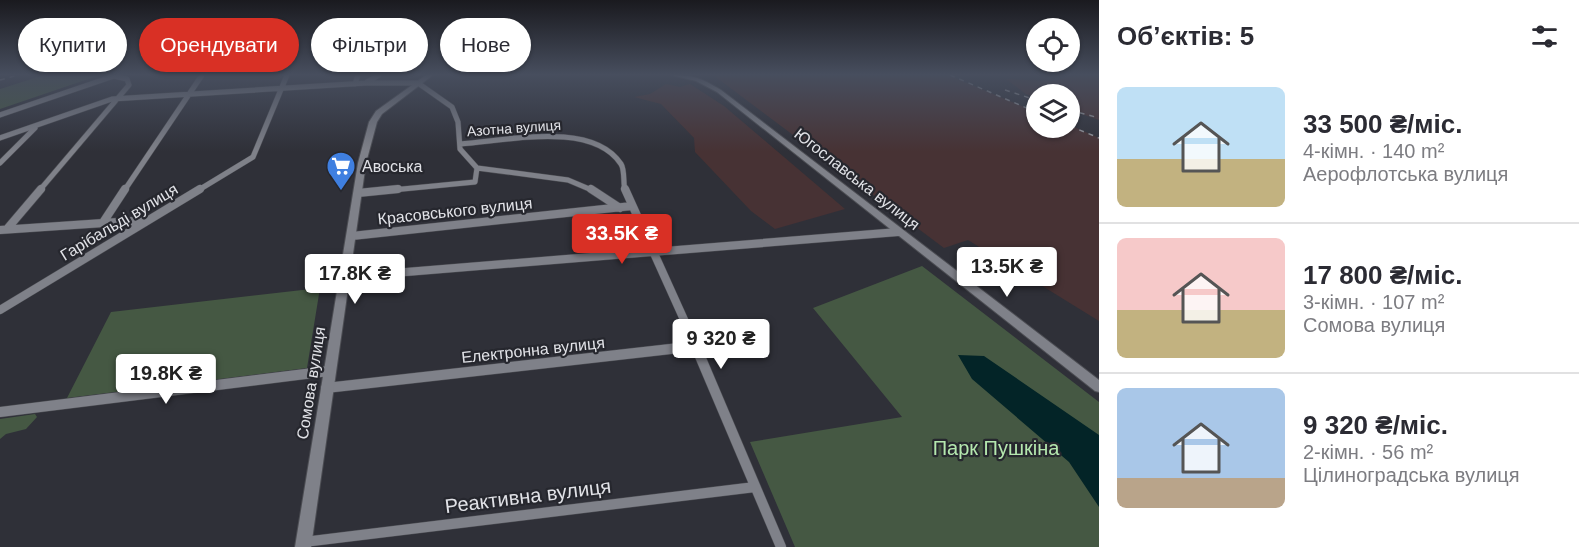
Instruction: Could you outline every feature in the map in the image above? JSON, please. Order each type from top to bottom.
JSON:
[{"type":"main road","name":"Сомова вулиця","points":[[304,544],[328,371],[352,236],[362,163],[373,122],[395,101]]},
{"type":"main road","name":"Югославська вулиця","points":[[731,101],[1099,387]]},
{"type":"street","points":[[0,115],[44,101]]},
{"type":"street","points":[[0,138],[106,101]]},
{"type":"street","points":[[3,230],[117,101]]},
{"type":"street","points":[[104,221],[184,101]]},
{"type":"street","name":"Гарібальді вулиця","points":[[0,310],[253,157],[276,101]]},
{"type":"street","name":"Азотна вулиця","points":[[442,101],[452,106],[458,122],[460,149],[477,168]]},
{"type":"street","points":[[0,163],[38,125]]},
{"type":"street","name":"Азотна вулиця","points":[[460,144],[576,136],[609,149],[623,166],[621,176],[632,206],[697,346],[782,547]]},
{"type":"street","points":[[358,193],[475,182],[477,168],[568,180],[591,189],[620,208]]},
{"type":"street","name":"Красовського вулиця","points":[[352,236],[632,206]]},
{"type":"street","points":[[3,230],[104,221],[150,220]]},
{"type":"street","points":[[345,277],[652,250],[898,232]]},
{"type":"street","name":"Електронна вулиця","points":[[326,388],[697,346],[706,341],[741,337]]},
{"type":"street","points":[[0,412],[328,371]]},
{"type":"street","name":"Реактивна вулиця","points":[[304,544],[755,487]]},
{"type":"shaded area","points":[[648,101],[716,101],[845,209],[775,229],[751,211],[695,152],[694,138],[661,104]]},
{"type":"shaded area","points":[[747,101],[1009,101],[1026,108],[1026,138],[1080,138],[1080,129],[1099,138],[1099,321],[968,240],[944,248]]},
{"type":"shaded area","points":[[1080,101],[1099,101],[1099,120],[1080,113]]},
{"type":"shaded area","points":[[958,355],[984,356],[1099,435],[1099,507],[1069,462],[972,379]]},
{"type":"green space","points":[[0,101],[25,101],[0,109]]},
{"type":"green space","name":"Парк Пушкіна","points":[[922,266],[1099,402],[1099,547],[795,547],[750,442],[902,417],[813,308]]},
{"type":"green space","points":[[320,288],[307,368],[67,398],[111,312]]},
{"type":"green space","points":[[35,414],[37,417],[26,429],[6,434],[0,439],[0,419]]},
{"type":"building","points":[[322,343],[319,356],[311,357],[313,344]]},
{"type":"railway","points":[[1009,101],[1026,108]]},
{"type":"railway","points":[[1080,113],[1099,118]]},
{"type":"railway","points":[[1080,130],[1099,138]]},
{"type":"place","name":"Авоська","points":[[341,192]]}]
